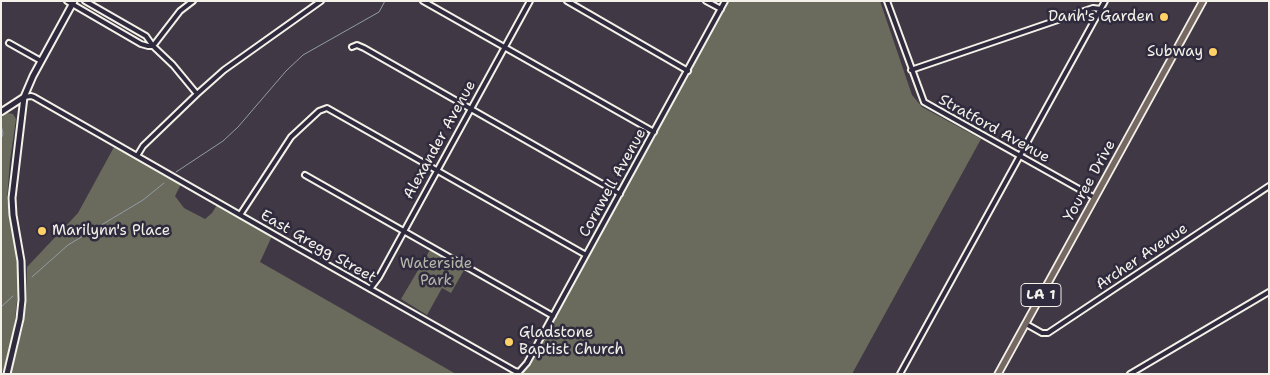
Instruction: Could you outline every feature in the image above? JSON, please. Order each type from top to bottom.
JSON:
[{"type":"main road","name":"Youree Drive","points":[[998,374],[1203,1]]},
{"type":"street","points":[[85,1],[146,36],[152,46],[173,66],[197,94]]},
{"type":"street","points":[[152,46],[180,11],[192,1]]},
{"type":"street","points":[[137,156],[143,146],[224,70],[321,1]]},
{"type":"street","points":[[423,1],[654,132]]},
{"type":"street","name":"Alexander Avenue","points":[[370,289],[379,277],[530,1]]},
{"type":"street","points":[[567,1],[688,70]]},
{"type":"street","points":[[706,1],[721,9]]},
{"type":"street","name":"Cornwell Avenue","points":[[516,372],[524,368],[726,1]]},
{"type":"street","name":"Stratford Avenue","points":[[887,1],[924,102],[1095,198]]},
{"type":"street","points":[[900,374],[1105,1]]},
{"type":"street","points":[[7,374],[20,319],[22,300],[21,261],[12,198],[24,97],[71,2],[141,44],[152,46]]},
{"type":"street","points":[[911,70],[1093,8],[1101,9]]},
{"type":"street","points":[[9,43],[41,61]]},
{"type":"street","points":[[352,47],[356,45],[364,48],[620,194]]},
{"type":"street","points":[[1,112],[24,97]]},
{"type":"street","name":"East Gregg Street","points":[[24,97],[34,97],[516,372]]},
{"type":"street","points":[[240,215],[291,137],[319,110],[324,108],[329,109],[586,254]]},
{"type":"street","points":[[305,175],[552,316]]},
{"type":"street","name":"Archer Avenue","points":[[1026,324],[1042,333],[1048,333],[1269,186]]},
{"type":"street","points":[[1130,374],[1269,292]]},
{"type":"green space","points":[[728,1],[880,1],[912,95],[922,107],[981,139],[852,374],[519,374],[525,369],[538,347],[674,101],[672,99]]},
{"type":"green space","points":[[7,113],[13,114],[16,119],[7,200],[17,253],[19,283],[14,328],[4,369],[1,374],[1,118]]},
{"type":"green space","points":[[114,147],[181,184],[175,196],[184,208],[205,219],[217,205],[272,236],[260,262],[456,374],[11,374],[23,326],[27,267],[78,213]]},
{"type":"green space","name":"Waterside Park","points":[[430,250],[464,270],[451,293],[442,288],[427,315],[401,299]]},
{"type":"waterway","points":[[176,172],[223,141],[238,127],[286,71],[303,55],[379,12],[385,1]]},
{"type":"waterway","points":[[1,124],[3,134],[1,139]]},
{"type":"waterway","points":[[32,277],[68,245],[143,200],[164,183]]},
{"type":"waterway","points":[[1,307],[13,296]]},
{"type":"place","name":"Danh's Garden","points":[[1164,17]]},
{"type":"place","name":"Subway","points":[[1213,52]]},
{"type":"place","name":"Marilynn's Place","points":[[42,231]]},
{"type":"place","name":"Gladstone Baptist Church","points":[[509,342]]}]
